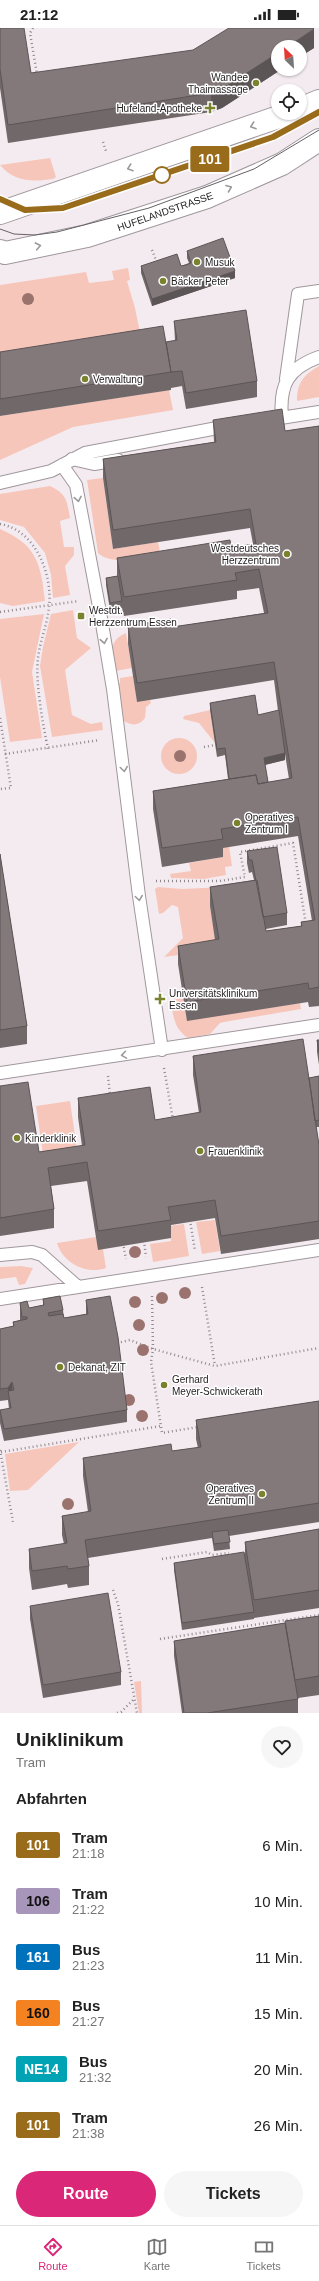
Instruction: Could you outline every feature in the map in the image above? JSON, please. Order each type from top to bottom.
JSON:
[{"type":"main road","points":[[307,106],[319,101]]},
{"type":"main road","points":[[0,212],[271,119]]},
{"type":"main road","name":"HUFELANDSTRASSE","points":[[0,251],[5,253],[73,240],[136,222],[244,182],[282,164],[319,140]]},
{"type":"lane","points":[[282,418],[281,408],[298,294],[319,291]]},
{"type":"lane","points":[[286,378],[304,362],[319,357]]},
{"type":"lane","points":[[259,421],[319,412]]},
{"type":"lane","points":[[0,483],[34,476],[85,453],[237,424]]},
{"type":"lane","points":[[67,462],[94,464],[131,458]]},
{"type":"lane","points":[[67,462],[76,485],[100,612],[128,794],[137,880],[162,1050]]},
{"type":"lane","points":[[0,1073],[162,1050],[319,1025]]},
{"type":"lane","points":[[0,1299],[319,1250]]},
{"type":"lane","points":[[0,1255],[32,1252],[42,1255],[78,1287]]},
{"type":"path","points":[[33,28],[30,33],[37,77]]},
{"type":"path","points":[[152,250],[158,268]]},
{"type":"path","points":[[0,524],[7,525],[26,537],[44,563],[49,606],[38,659],[42,720],[48,749]]},
{"type":"path","points":[[0,612],[83,600]]},
{"type":"path","points":[[0,718],[11,788],[0,789]]},
{"type":"path","points":[[5,754],[48,749],[105,739]]},
{"type":"path","points":[[204,747],[215,745]]},
{"type":"path","points":[[137,880],[220,881],[245,877],[240,852],[293,843],[307,929]]},
{"type":"path","points":[[159,1066],[163,1065],[174,1127]]},
{"type":"path","points":[[100,1077],[115,1074]]},
{"type":"path","points":[[108,1076],[111,1099]]},
{"type":"path","points":[[189,1214],[215,1366]]},
{"type":"path","points":[[144,1240],[147,1262]]},
{"type":"path","points":[[123,1243],[126,1266]]},
{"type":"path","points":[[152,1289],[153,1349],[151,1362],[162,1433],[201,1427]]},
{"type":"path","points":[[117,1343],[130,1340],[153,1349],[215,1366],[319,1348]]},
{"type":"path","points":[[13,1522],[1,1451],[161,1426]]},
{"type":"path","points":[[162,1559],[206,1552],[212,1555],[229,1553]]},
{"type":"path","points":[[113,1590],[118,1604],[137,1713]]},
{"type":"path","points":[[160,1639],[319,1615]]},
{"type":"path","points":[[117,1713],[121,1712],[134,1698]]},
{"type":"shaded area","points":[[50,158],[56,177],[53,179],[24,180],[11,175],[0,165]]},
{"type":"shaded area","points":[[128,268],[130,280],[127,281],[135,308],[143,347],[0,369],[0,285],[86,272],[89,283],[114,280],[112,271]]},
{"type":"shaded area","points":[[319,366],[319,397],[297,401],[298,389],[302,380]]},
{"type":"shaded area","points":[[169,390],[173,410],[73,427],[0,460],[0,416]]},
{"type":"shaded area","points":[[103,478],[113,549],[158,542],[160,552],[136,558],[119,560],[104,557],[98,553],[87,480]]},
{"type":"shaded area","points":[[50,486],[63,495],[67,503],[70,518],[60,521],[64,547],[74,547],[74,555],[65,566],[70,595],[53,598],[51,575],[45,553],[24,527],[0,520],[0,494]]},
{"type":"shaded area","points":[[0,529],[22,542],[35,557],[39,566],[45,601],[13,606],[0,603]]},
{"type":"shaded area","points":[[73,610],[77,638],[91,648],[65,670],[72,715],[91,724],[102,722],[103,730],[52,737],[40,666],[43,647],[51,614]]},
{"type":"shaded area","points":[[44,614],[32,672],[42,738],[10,742],[0,677],[0,619]]},
{"type":"shaded area","points":[[126,633],[132,668],[115,671],[112,654],[113,644],[120,636]]},
{"type":"shaded area","points":[[133,676],[137,701],[150,699],[151,703],[146,707],[145,718],[138,724],[130,724],[124,721],[117,684],[120,683],[120,678]]},
{"type":"shaded area","points":[[210,710],[215,743],[199,723],[183,719],[184,716]]},
{"type":"shaded area","points":[[183,738],[192,743],[196,749],[196,763],[192,769],[183,774],[175,774],[166,769],[162,763],[161,752],[166,743],[172,739]]},
{"type":"shaded area","points":[[229,846],[232,866],[225,867],[226,875],[204,879],[171,878],[170,874],[191,871],[189,863],[222,857],[221,848]]},
{"type":"shaded area","points":[[158,887],[182,889],[225,887],[210,906],[217,950],[164,957],[183,938],[178,907],[172,905],[163,913],[159,914],[155,889]]},
{"type":"shaded area","points":[[184,998],[187,1020],[300,1003],[301,1009],[220,1023],[210,1034],[188,1038],[180,1031],[175,1022],[171,1000]]},
{"type":"shaded area","points":[[70,1101],[79,1163],[45,1168],[36,1106]]},
{"type":"shaded area","points":[[215,1220],[220,1251],[202,1254],[196,1222]]},
{"type":"shaded area","points":[[184,1224],[189,1256],[153,1262],[150,1244],[171,1241],[169,1226]]},
{"type":"shaded area","points":[[96,1237],[98,1249],[103,1249],[106,1268],[98,1270],[91,1270],[76,1266],[64,1256],[57,1243]]},
{"type":"shaded area","points":[[21,1266],[33,1268],[25,1284],[19,1285],[16,1277],[0,1279],[0,1267]]},
{"type":"shaded area","points":[[79,1442],[28,1490],[10,1491],[5,1454]]},
{"type":"shaded area","points":[[141,1681],[142,1713],[139,1713],[134,1682]]},
{"type":"building","points":[[0,28],[24,28],[31,73],[193,50],[229,28],[314,29],[298,40],[271,40],[271,58],[222,89],[211,93],[8,125],[0,69]]},
{"type":"building","points":[[223,238],[235,271],[152,299],[141,266],[177,254],[181,266],[186,265],[191,263],[187,251]]},
{"type":"building","points":[[246,310],[257,381],[186,393],[182,371],[171,372],[166,342],[177,340],[174,321]]},
{"type":"building","name":"Verwaltung","points":[[163,326],[171,372],[0,399],[0,352]]},
{"type":"building","points":[[282,409],[285,431],[319,426],[319,987],[309,989],[308,983],[187,1002],[178,946],[219,939],[210,887],[257,880],[266,931],[302,926],[301,922],[315,920],[298,817],[221,829],[223,839],[162,848],[153,791],[256,775],[258,784],[292,778],[274,662],[137,683],[128,626],[171,619],[172,627],[268,613],[259,569],[235,573],[237,580],[124,597],[117,558],[230,540],[231,547],[256,544],[250,509],[113,530],[103,459],[216,442],[213,420]]},
{"type":"building","points":[[118,576],[122,601],[110,603],[106,578]]},
{"type":"building","points":[[255,695],[258,715],[279,710],[285,753],[264,758],[268,782],[258,784],[256,775],[229,779],[225,748],[217,749],[210,703]]},
{"type":"building","points":[[277,847],[287,913],[263,917],[252,860],[249,860],[247,851]]},
{"type":"building","points":[[0,854],[27,1026],[0,1030]]},
{"type":"building","name":"Frauenklinik","points":[[303,1039],[319,1145],[319,1221],[221,1236],[215,1200],[168,1207],[171,1220],[98,1231],[87,1162],[48,1168],[54,1209],[0,1218],[0,1086],[28,1082],[39,1152],[85,1145],[78,1098],[150,1087],[155,1120],[201,1112],[193,1056]]},
{"type":"building","points":[[317,1040],[319,1040],[319,1052]]},
{"type":"building","points":[[319,1076],[319,1120],[315,1121],[309,1078]]},
{"type":"building","name":"Dekanat, ZIT","points":[[60,1296],[63,1310],[48,1313],[49,1316],[63,1314],[64,1318],[88,1314],[86,1300],[110,1296],[118,1337],[127,1410],[4,1429],[0,1410],[11,1408],[8,1391],[14,1390],[12,1382],[8,1388],[0,1389],[0,1329],[14,1326],[13,1322],[27,1319],[27,1317],[22,1317],[20,1303],[27,1301],[29,1308],[44,1305],[43,1299]]},
{"type":"building","points":[[319,1401],[319,1503],[85,1540],[89,1566],[68,1569],[67,1566],[32,1571],[29,1549],[67,1543],[62,1516],[91,1511],[83,1458],[171,1444],[172,1451],[201,1447],[196,1420]]},
{"type":"building","points":[[319,1529],[319,1590],[254,1600],[245,1542]]},
{"type":"building","points":[[228,1530],[230,1542],[214,1544],[212,1532]]},
{"type":"building","points":[[244,1552],[254,1612],[182,1623],[174,1563]]},
{"type":"building","points":[[108,1593],[121,1672],[43,1685],[30,1606]]},
{"type":"building","points":[[319,1616],[319,1676],[295,1680],[285,1621]]},
{"type":"building","points":[[285,1623],[298,1699],[207,1713],[184,1713],[174,1641]]},
{"type":"tram line","points":[[0,199],[25,210],[63,208],[273,137],[319,112]]},
{"type":"tram line","name":"101","points":[[0,199],[25,210],[63,208],[273,137],[319,112]]},
{"type":"tram line","points":[[0,229],[14,234],[35,235],[57,232],[149,208],[254,169],[319,130]]},
{"type":"place","name":"Wandee Thaimassage","points":[[256,83]]},
{"type":"place","name":"Hufeland-Apotheke","points":[[210,108]]},
{"type":"place","name":"Musuk","points":[[197,262]]},
{"type":"place","name":"Bäcker Peter","points":[[163,281]]},
{"type":"place","name":"Verwaltung","points":[[85,379]]},
{"type":"place","name":"Westdeutsches Herzzentrum","points":[[287,554]]},
{"type":"place","name":"Westdt. Herzzentrum Essen","points":[[81,616]]},
{"type":"place","name":"Operatives Zentrum I","points":[[237,823]]},
{"type":"place","name":"Universitätsklinikum Essen","points":[[160,999]]},
{"type":"place","name":"Kinderklinik","points":[[17,1138]]},
{"type":"place","name":"Frauenklinik","points":[[200,1151]]},
{"type":"place","name":"Dekanat, ZIT","points":[[60,1367]]},
{"type":"place","name":"Gerhard Meyer-Schwickerath","points":[[164,1385]]},
{"type":"place","name":"Operatives Zentrum II","points":[[262,1494]]}]
